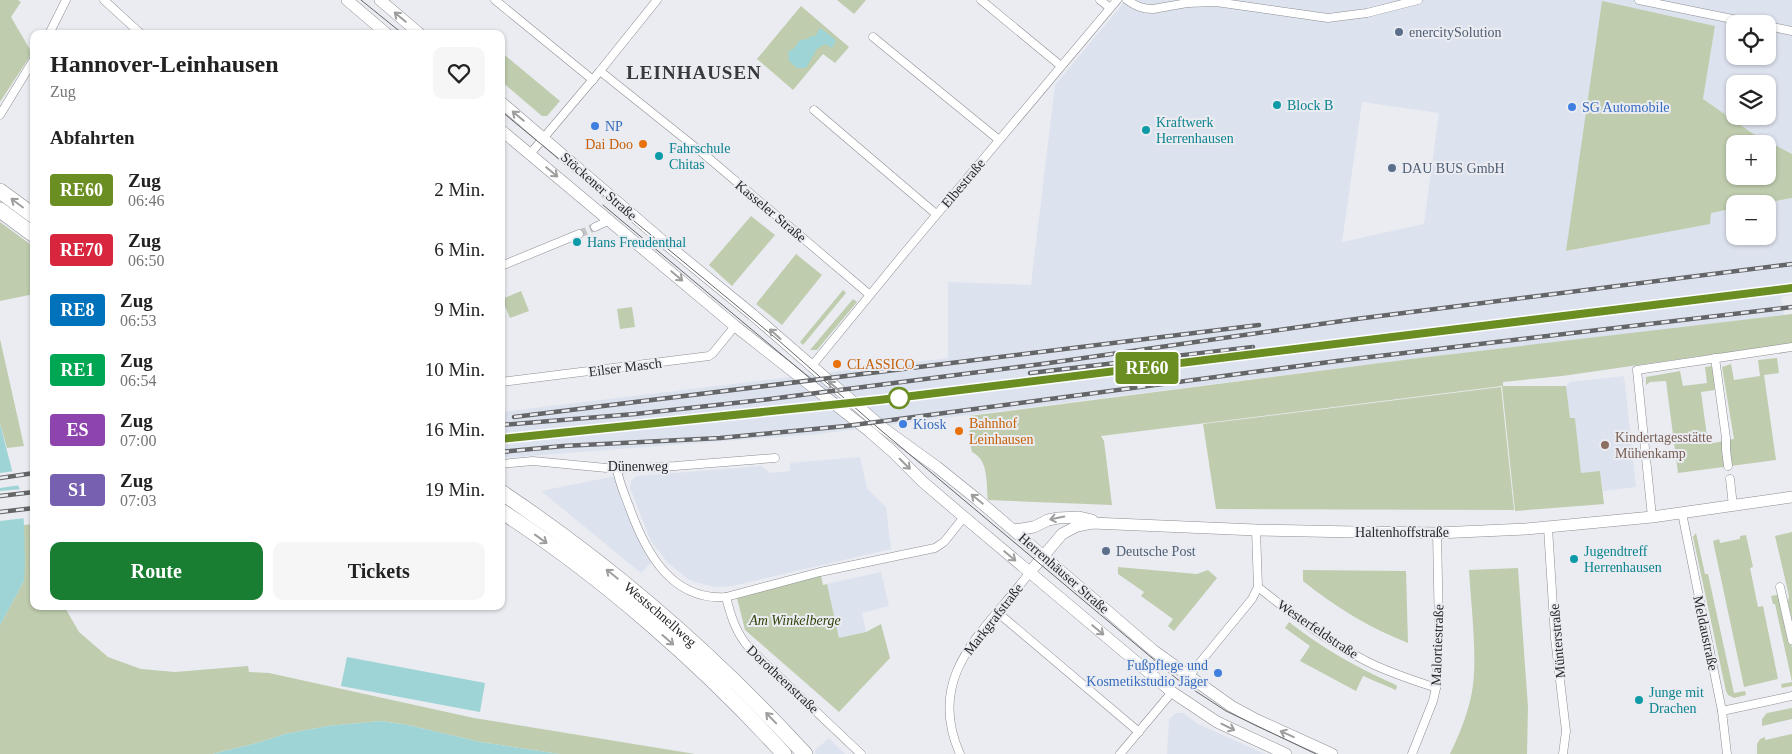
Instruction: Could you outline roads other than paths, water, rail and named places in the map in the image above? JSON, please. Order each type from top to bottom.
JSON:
[{"type":"highway","points":[[0,190],[30,213]]},
{"type":"highway","points":[[0,210],[30,232]]},
{"type":"highway","name":"Westschnellweg","points":[[505,495],[577,546],[689,638],[740,687],[804,754]]},
{"type":"highway","name":"Westschnellweg","points":[[505,514],[568,558],[626,604],[730,698],[784,754]]},
{"type":"street","points":[[51,30],[66,0]]},
{"type":"street","points":[[104,0],[137,30]]},
{"type":"street","points":[[347,0],[383,30]]},
{"type":"street","points":[[380,0],[415,30]]},
{"type":"street","points":[[495,0],[592,80]]},
{"type":"street","points":[[530,154],[657,0]]},
{"type":"street","points":[[981,0],[1061,66]]},
{"type":"street","points":[[1100,0],[1110,8]]},
{"type":"street","name":"Elbestraße","points":[[811,367],[936,214],[1116,0]]},
{"type":"street","points":[[1127,0],[1137,7],[1144,9],[1216,2],[1328,18],[1367,13],[1418,0]]},
{"type":"street","points":[[1639,0],[1726,18]]},
{"type":"street","points":[[1776,28],[1792,31]]},
{"type":"street","points":[[873,36],[999,140]]},
{"type":"street","points":[[0,114],[30,65]]},
{"type":"street","name":"Kasseler Straße","points":[[600,71],[705,155],[870,295]]},
{"type":"street","name":"Stöckener Straße","points":[[505,105],[811,367]]},
{"type":"street","points":[[814,110],[936,214]]},
{"type":"street","name":"Stöckener Straße","points":[[505,133],[735,326],[794,372]]},
{"type":"street","points":[[595,227],[610,220]]},
{"type":"street","points":[[505,264],[579,234]]},
{"type":"street","name":"Eilser Masch","points":[[505,382],[709,356],[735,326]]},
{"type":"street","points":[[1652,517],[1637,370],[1792,347]]},
{"type":"street","points":[[1715,358],[1728,466]]},
{"type":"street","name":"Herrenhäuser Straße","points":[[811,367],[883,428],[937,467],[1014,530],[1154,651],[1231,706],[1332,754]]},
{"type":"street","name":"Herrenhäuser Straße","points":[[794,372],[875,436],[923,482],[1172,692],[1217,722],[1286,754]]},
{"type":"street","name":"Dünenweg","points":[[505,464],[533,461],[617,468],[674,466],[775,458]]},
{"type":"street","points":[[617,468],[619,479],[638,531],[655,561],[674,581],[702,596],[726,597],[820,572],[935,548],[944,542],[964,517]]},
{"type":"street","points":[[1730,479],[1733,506]]},
{"type":"street","name":"Haltenhoffstraße","points":[[1030,572],[1067,530],[1077,526],[1100,522],[1256,530],[1437,533],[1548,528],[1652,517],[1792,498]]},
{"type":"street","name":"Meldaustraße","points":[[1682,513],[1722,711],[1727,754]]},
{"type":"street","points":[[1014,530],[1034,527],[1048,520],[1066,517],[1079,517],[1100,522]]},
{"type":"street","name":"Münterstraße","points":[[1548,528],[1555,638],[1566,731],[1563,754]]},
{"type":"street","points":[[1189,676],[1252,599],[1258,587],[1256,530]]},
{"type":"street","name":"Malortiestraße","points":[[1412,754],[1433,701],[1436,688],[1439,632],[1437,533]]},
{"type":"street","name":"Markgrafstraße","points":[[960,754],[950,720],[949,702],[952,682],[959,662],[996,612],[1030,572]]},
{"type":"street","name":"Westerfeldstraße","points":[[1258,587],[1298,620],[1332,642],[1370,663],[1436,688]]},
{"type":"street","points":[[1780,587],[1792,640]]},
{"type":"street","name":"Dorotheenstraße","points":[[726,597],[734,626],[740,639],[862,754]]},
{"type":"street","points":[[996,612],[1139,732]]},
{"type":"street","points":[[1120,754],[1172,692]]},
{"type":"street","points":[[1722,711],[1792,696]]},
{"type":"water","points":[[820,28],[836,40],[832,48],[825,44],[817,49],[806,68],[797,68],[789,61],[788,52],[800,40],[815,36]]},
{"type":"water","points":[[0,424],[13,474],[22,494],[25,562],[24,581],[0,625]]},
{"type":"water","points":[[347,657],[485,683],[480,712],[341,686]]},
{"type":"water","points":[[381,721],[408,725],[480,742],[560,754],[212,754],[285,734],[328,726]]},
{"type":"tunnel","points":[[579,234],[595,227]]},
{"type":"tram line","points":[[361,0],[398,30]]},
{"type":"tram line","points":[[505,114],[778,340],[877,427],[1177,679],[1226,711],[1316,754]]},
{"type":"tram line","points":[[603,205],[812,380]]},
{"type":"railway","points":[[505,425],[635,414],[770,399],[1042,364],[1356,319],[1792,264]]},
{"type":"railway","points":[[505,439],[879,400],[1792,287]]},
{"type":"railway","points":[[505,452],[563,446],[720,438],[846,426],[1337,361],[1792,307]]},
{"type":"railway","points":[[514,417],[1259,325]]},
{"type":"railway","points":[[1030,373],[1253,347]]},
{"type":"railway","points":[[0,478],[30,474]]},
{"type":"railway","points":[[0,496],[30,492]]},
{"type":"railway","points":[[0,512],[30,508]]},
{"type":"train","name":"RE60","points":[[505,439],[879,400],[1792,288]]},
{"type":"place","name":"enercitySolution","points":[[1399,32]]},
{"type":"place","name":"Block B","points":[[1277,105]]},
{"type":"place","name":"SG Automobile","points":[[1572,107]]},
{"type":"place","name":"NP","points":[[595,126]]},
{"type":"place","name":"Kraftwerk Herrenhausen","points":[[1146,130]]},
{"type":"place","name":"Dai Doo","points":[[643,144]]},
{"type":"place","name":"Fahrschule Chitas","points":[[659,156]]},
{"type":"place","name":"DAU BUS GmbH","points":[[1392,168]]},
{"type":"place","name":"Hans Freudenthal","points":[[577,242]]},
{"type":"place","name":"CLASSICO","points":[[837,364]]},
{"type":"place","name":"Kiosk","points":[[903,424]]},
{"type":"place","name":"Bahnhof Leinhausen","points":[[959,431]]},
{"type":"place","name":"Kindertagesstätte Mühenkamp","points":[[1605,445]]},
{"type":"place","name":"Deutsche Post","points":[[1106,551]]},
{"type":"place","name":"Jugendtreff Herrenhausen","points":[[1574,559]]},
{"type":"place","name":"Fußpflege und Kosmetikstudio Jäger","points":[[1218,673]]},
{"type":"place","name":"Junge mit Drachen","points":[[1639,700]]},
{"type":"district","name":"LEINHAUSEN","points":[[694,72]]},
{"type":"park label","name":"Am Winkelberge","points":[[795,620]]}]
